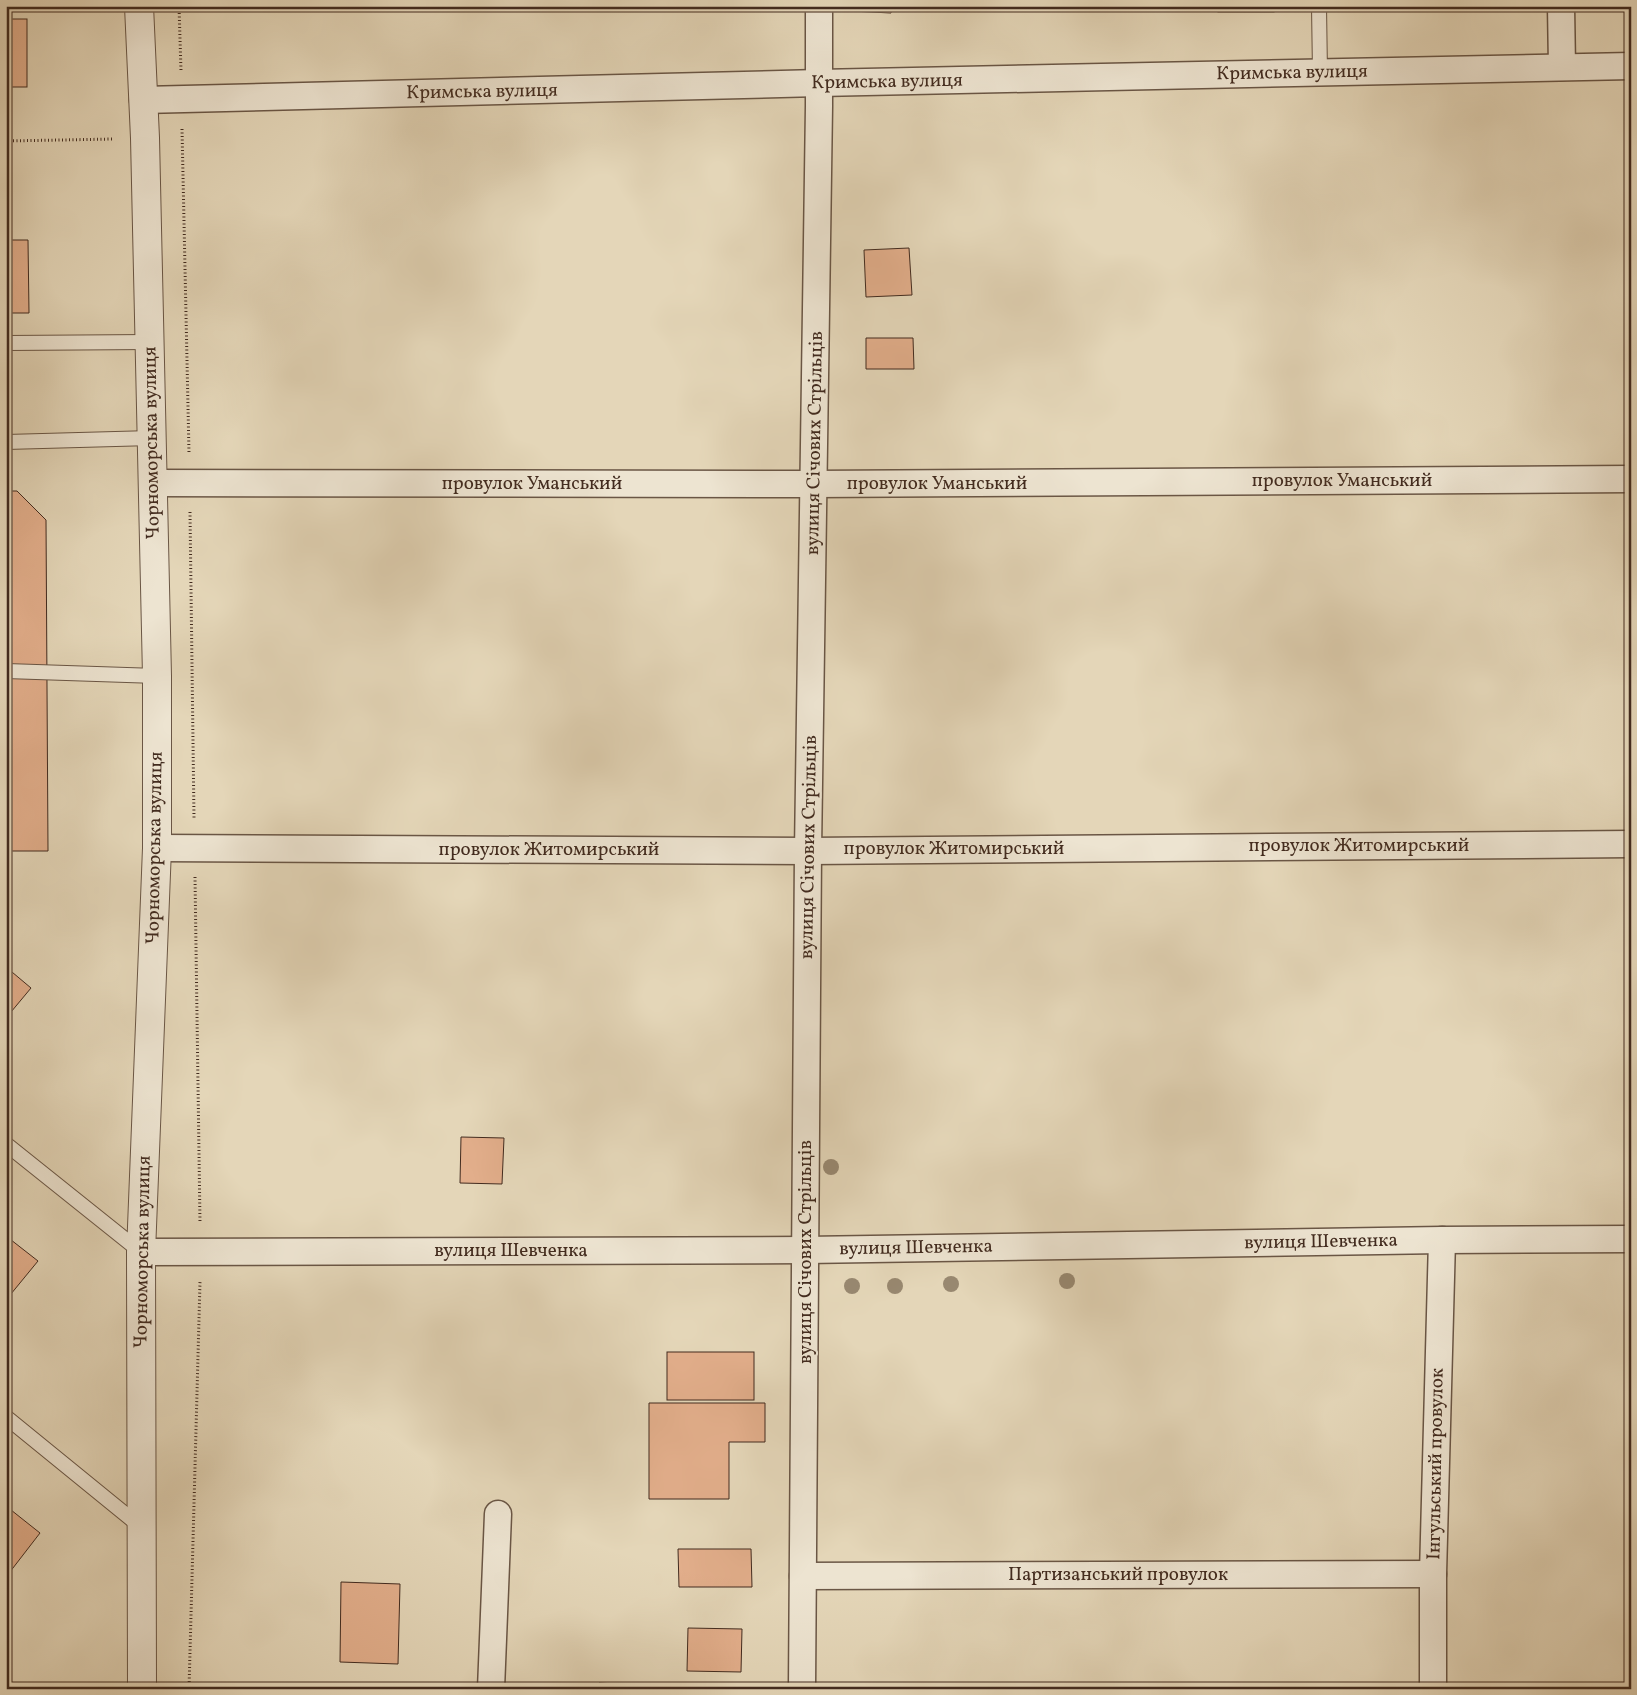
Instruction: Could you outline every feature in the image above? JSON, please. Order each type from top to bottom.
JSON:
[{"type":"street","name":"Чорноморська вулиця","points":[[139,6],[150,342],[157,676],[157,848],[141,1252],[142,1689]]},
{"type":"street","name":"вулиця Січових Стрільців","points":[[802,1689],[808,851],[819,6]]},
{"type":"street","points":[[1561,6],[1562,67]]},
{"type":"street","name":"Кримська вулиця","points":[[143,100],[819,83],[1631,66]]},
{"type":"street","name":"провулок Уманський","points":[[152,483],[814,484],[1631,479]]},
{"type":"street","name":"провулок Житомирський","points":[[157,848],[808,851],[1631,844]]},
{"type":"street","name":"вулиця Шевченка","points":[[141,1252],[806,1250],[1442,1240],[1631,1239]]},
{"type":"street","name":"Інгульський провулок","points":[[1433,1689],[1433,1574],[1442,1240]]},
{"type":"street","points":[[491,1689],[498,1514]]},
{"type":"street","name":"Партизанський провулок","points":[[803,1576],[1433,1574]]},
{"type":"lane","points":[[1319,6],[1320,73]]},
{"type":"lane","points":[[6,343],[150,342]]},
{"type":"lane","points":[[6,442],[152,438]]},
{"type":"lane","points":[[6,671],[157,676]]},
{"type":"lane","points":[[6,1144],[141,1252]]},
{"type":"lane","points":[[6,1417],[142,1528]]},
{"type":"path","points":[[179,6],[190,483],[200,1252],[189,1689]]},
{"type":"path","points":[[6,141],[144,138]]},
{"type":"building","points":[[851,6],[892,6],[891,13],[851,11]]},
{"type":"building","points":[[933,6],[965,6],[965,10],[933,9]]},
{"type":"building","points":[[1003,6],[1032,6],[1031,9],[1003,8]]},
{"type":"building","points":[[1218,6],[1274,6],[1274,12],[1218,12]]},
{"type":"building","points":[[6,19],[27,19],[27,87],[6,87]]},
{"type":"building","points":[[6,240],[28,240],[29,313],[6,313]]},
{"type":"building","points":[[909,248],[912,295],[866,297],[864,250]]},
{"type":"building","points":[[866,338],[913,338],[914,369],[866,369]]},
{"type":"building","points":[[6,491],[17,491],[46,520],[48,851],[6,851]]},
{"type":"building","points":[[6,967],[31,988],[6,1018]]},
{"type":"building","points":[[461,1137],[504,1138],[502,1184],[460,1183]]},
{"type":"building","points":[[6,1236],[38,1261],[6,1300]]},
{"type":"building","points":[[667,1352],[754,1352],[754,1400],[667,1400]]},
{"type":"building","points":[[649,1403],[765,1403],[765,1442],[729,1442],[729,1499],[649,1499]]},
{"type":"building","points":[[6,1506],[40,1533],[6,1577]]},
{"type":"building","points":[[678,1549],[751,1549],[752,1587],[679,1587]]},
{"type":"building","points":[[341,1582],[400,1584],[398,1664],[340,1662]]},
{"type":"building","points":[[688,1628],[742,1629],[741,1672],[687,1671]]},
{"type":"building","points":[[599,1683],[649,1686],[649,1689],[599,1689]]}]
